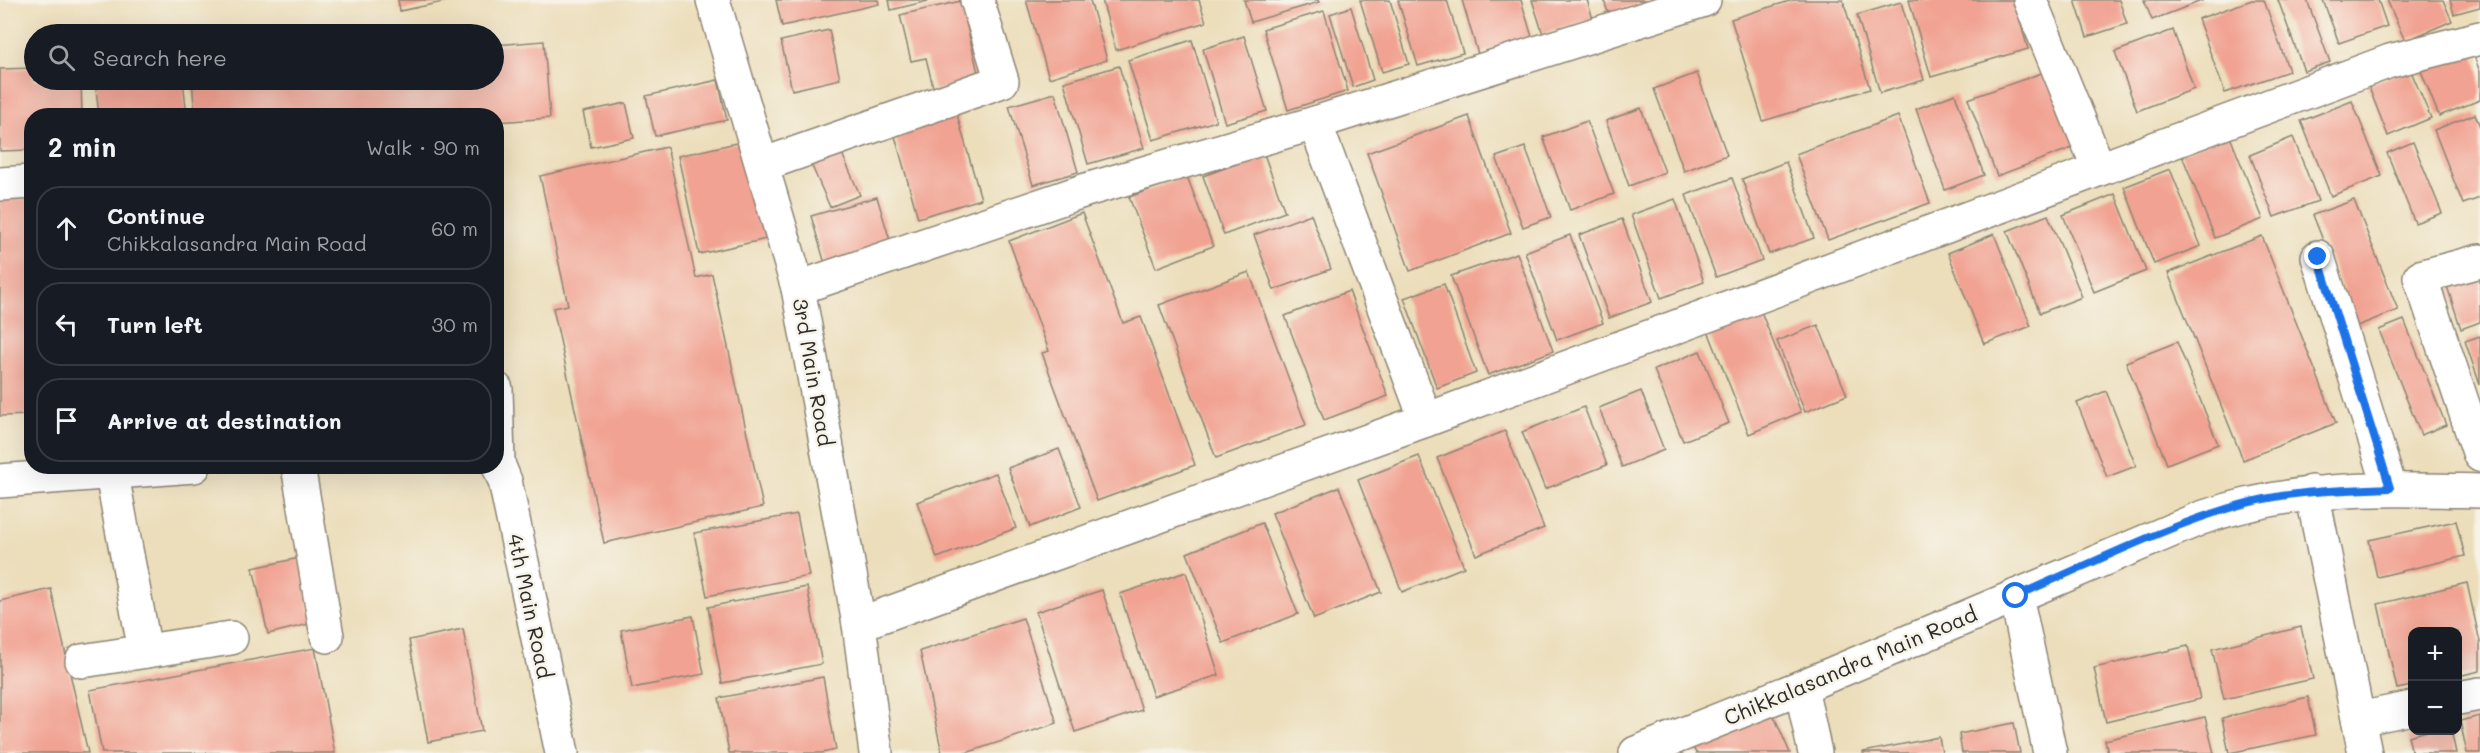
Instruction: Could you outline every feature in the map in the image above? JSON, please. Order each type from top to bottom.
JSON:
[{"type":"street","name":"3rd Main Road","points":[[713,0],[798,288],[859,624],[876,753]]},
{"type":"street","points":[[762,165],[1002,81],[977,0]]},
{"type":"street","points":[[798,288],[1086,190],[1316,123],[1704,0]]},
{"type":"street","points":[[2030,0],[2099,169]]},
{"type":"street","points":[[859,624],[1426,420],[2390,61],[2480,38]]},
{"type":"street","points":[[1316,123],[1426,420]]},
{"type":"street","points":[[0,184],[24,182]]},
{"type":"street","points":[[2318,257],[2390,488]]},
{"type":"street","points":[[2480,261],[2420,277],[2480,455]]},
{"type":"street","points":[[0,482],[121,474]]},
{"type":"street","points":[[299,474],[327,636]]},
{"type":"street","name":"4th Main Road","points":[[502,474],[562,753]]},
{"type":"street","points":[[112,475],[146,651]]},
{"type":"street","name":"Chikkalasandra Main Road","points":[[1635,753],[1801,687],[2201,518],[2238,505],[2312,492],[2390,488],[2480,491]]},
{"type":"street","points":[[2312,492],[2365,753]]},
{"type":"street","points":[[2016,596],[2050,753]]},
{"type":"street","points":[[82,661],[231,638]]},
{"type":"street","points":[[1801,687],[1815,753]]},
{"type":"street","points":[[2462,698],[2480,694]]},
{"type":"street","points":[[2359,719],[2408,709]]},
{"type":"building","points":[[398,0],[448,0],[448,1],[400,11]]},
{"type":"building","points":[[776,0],[878,0],[879,4],[782,26]]},
{"type":"building","points":[[889,0],[928,0],[928,1],[891,10]]},
{"type":"building","points":[[1026,0],[1090,0],[1107,60],[1049,78]]},
{"type":"building","points":[[1102,0],[1199,0],[1206,22],[1116,50]]},
{"type":"building","points":[[1244,0],[1318,0],[1319,2],[1251,22]]},
{"type":"building","points":[[1360,0],[1390,0],[1409,64],[1382,72]]},
{"type":"building","points":[[1398,0],[1447,0],[1463,53],[1418,66]]},
{"type":"building","points":[[1462,0],[1521,0],[1532,37],[1478,54]]},
{"type":"building","points":[[1532,0],[1587,0],[1593,19],[1543,34]]},
{"type":"building","points":[[1604,0],[1650,0],[1608,13]]},
{"type":"building","points":[[1793,0],[1843,0],[1870,89],[1763,121],[1731,19]]},
{"type":"building","points":[[1909,0],[2014,0],[2028,49],[1931,77]]},
{"type":"building","points":[[2075,0],[2119,0],[2127,24],[2087,37]]},
{"type":"building","points":[[2144,0],[2204,0],[2152,20]]},
{"type":"building","points":[[2252,0],[2264,0],[2289,71],[2225,93],[2198,19]]},
{"type":"building","points":[[2278,0],[2307,0],[2330,62],[2304,71]]},
{"type":"building","points":[[2323,0],[2378,0],[2387,26],[2339,43]]},
{"type":"building","points":[[2387,0],[2443,0],[2452,21],[2405,41]]},
{"type":"building","points":[[2450,0],[2480,0],[2480,7],[2454,14]]},
{"type":"building","points":[[961,1],[980,81],[934,91],[926,58],[911,61],[900,15]]},
{"type":"building","points":[[1901,2],[1924,80],[1880,93],[1857,15]]},
{"type":"building","points":[[1351,7],[1373,80],[1353,87],[1330,14]]},
{"type":"building","points":[[1324,11],[1348,91],[1288,110],[1263,29]]},
{"type":"building","points":[[829,30],[840,79],[792,90],[781,41]]},
{"type":"building","points":[[2173,30],[2194,89],[2137,111],[2115,52]]},
{"type":"building","points":[[1244,36],[1267,111],[1225,123],[1203,49]]},
{"type":"building","points":[[1192,40],[1216,121],[1153,140],[1128,60]]},
{"type":"building","points":[[544,41],[550,118],[504,121],[504,108],[194,108],[193,90],[504,90],[504,44]]},
{"type":"building","points":[[2472,51],[2480,72],[2480,100],[2439,116],[2421,71]]},
{"type":"building","points":[[1119,66],[1144,148],[1088,164],[1064,82]]},
{"type":"building","points":[[24,68],[24,90],[81,90],[82,108],[24,108],[24,150],[0,151],[0,69]]},
{"type":"building","points":[[2410,69],[2431,118],[2388,136],[2368,85]]},
{"type":"building","points":[[2050,70],[2077,146],[1997,176],[1968,99]]},
{"type":"building","points":[[1697,73],[1727,155],[1684,171],[1654,89]]},
{"type":"building","points":[[718,80],[727,120],[655,136],[646,96]]},
{"type":"building","points":[[96,90],[184,90],[186,108],[98,108]]},
{"type":"building","points":[[1055,93],[1078,172],[1033,185],[1009,106]]},
{"type":"building","points":[[1955,94],[1984,175],[1945,190],[1916,109]]},
{"type":"building","points":[[2352,101],[2382,176],[2331,196],[2301,121]]},
{"type":"building","points":[[626,103],[634,138],[591,147],[583,112]]},
{"type":"building","points":[[1641,108],[1665,172],[1629,186],[1606,121]]},
{"type":"building","points":[[956,111],[981,199],[918,218],[893,129]]},
{"type":"building","points":[[2475,114],[2480,127],[2480,198],[2463,204],[2434,130]]},
{"type":"building","points":[[1469,116],[1511,233],[1410,271],[1367,153]]},
{"type":"building","points":[[1898,116],[1930,203],[1828,240],[1796,154]]},
{"type":"building","points":[[1587,121],[1614,194],[1570,210],[1543,137]]},
{"type":"building","points":[[2229,134],[2263,219],[2215,238],[2181,153]]},
{"type":"building","points":[[2293,137],[2318,201],[2274,217],[2250,155]]},
{"type":"building","points":[[750,140],[771,238],[699,254],[678,156]]},
{"type":"building","points":[[837,142],[860,195],[830,207],[807,155]]},
{"type":"building","points":[[2413,142],[2442,213],[2415,223],[2387,153]]},
{"type":"building","points":[[667,147],[696,278],[712,274],[763,507],[604,543],[553,308],[568,305],[540,176]]},
{"type":"building","points":[[1525,147],[1551,217],[1523,227],[1496,157]]},
{"type":"building","points":[[1264,154],[1285,212],[1224,235],[1203,176]]},
{"type":"building","points":[[1786,162],[1814,238],[1769,254],[1742,179]]},
{"type":"building","points":[[2170,169],[2201,246],[2154,264],[2124,187]]},
{"type":"building","points":[[1187,176],[1213,246],[1156,268],[1129,197]]},
{"type":"building","points":[[1732,178],[1762,260],[1716,277],[1686,195]]},
{"type":"building","points":[[2115,194],[2146,271],[2094,292],[2063,215]]},
{"type":"building","points":[[877,197],[892,247],[826,267],[811,216]]},
{"type":"building","points":[[24,198],[24,415],[0,416],[0,199]]},
{"type":"building","points":[[1675,199],[1704,282],[1661,298],[1631,215]]},
{"type":"building","points":[[2354,200],[2398,310],[2357,326],[2313,215]]},
{"type":"building","points":[[1082,213],[1123,323],[1141,317],[1195,465],[1097,501],[1042,353],[1049,351],[1009,241]]},
{"type":"building","points":[[1311,214],[1331,269],[1274,290],[1254,235]]},
{"type":"building","points":[[2048,215],[2082,297],[2040,313],[2007,231]]},
{"type":"building","points":[[1622,219],[1652,302],[1609,318],[1579,235]]},
{"type":"building","points":[[1994,234],[2031,326],[1984,344],[1948,253]]},
{"type":"building","points":[[1570,235],[1603,323],[1557,340],[1525,252]]},
{"type":"building","points":[[2262,236],[2336,423],[2243,460],[2168,273]]},
{"type":"building","points":[[1517,253],[1553,351],[1488,375],[1451,276]]},
{"type":"building","points":[[2480,268],[2480,322],[2461,329],[2445,280]]},
{"type":"building","points":[[1249,272],[1306,425],[1216,458],[1159,305]]},
{"type":"building","points":[[1444,284],[1476,373],[1437,388],[1404,298]]},
{"type":"building","points":[[1349,291],[1388,396],[1324,420],[1285,316]]},
{"type":"building","points":[[1760,309],[1801,412],[1749,434],[1708,331]]},
{"type":"building","points":[[2404,320],[2446,425],[2421,435],[2379,330]]},
{"type":"building","points":[[1818,325],[1847,395],[1805,412],[1777,341]]},
{"type":"building","points":[[2480,336],[2480,385],[2465,341]]},
{"type":"building","points":[[2177,342],[2218,444],[2167,464],[2126,362]]},
{"type":"building","points":[[1700,351],[1729,423],[1683,441],[1654,370]]},
{"type":"building","points":[[1641,391],[1664,450],[1622,467],[1599,408]]},
{"type":"building","points":[[2106,391],[2136,466],[2107,477],[2077,403]]},
{"type":"building","points":[[1584,407],[1607,465],[1545,489],[1522,432]]},
{"type":"building","points":[[1505,431],[1544,528],[1476,555],[1437,458]]},
{"type":"building","points":[[1059,449],[1081,507],[1030,527],[1008,468]]},
{"type":"building","points":[[1419,456],[1464,567],[1402,592],[1358,480]]},
{"type":"building","points":[[996,473],[1016,528],[937,558],[917,502]]},
{"type":"building","points":[[1339,487],[1381,592],[1314,619],[1272,513]]},
{"type":"building","points":[[797,514],[809,576],[707,596],[694,533]]},
{"type":"building","points":[[2456,521],[2465,556],[2377,577],[2369,540]]},
{"type":"building","points":[[1262,523],[1298,614],[1223,643],[1187,553]]},
{"type":"building","points":[[299,558],[313,623],[268,634],[253,568]]},
{"type":"building","points":[[1186,572],[1219,675],[1153,696],[1120,594]]},
{"type":"building","points":[[2467,583],[2480,642],[2480,671],[2462,675],[2462,627],[2408,627],[2408,687],[2397,689],[2378,604]]},
{"type":"building","points":[[807,587],[822,664],[722,683],[708,607]]},
{"type":"building","points":[[51,589],[88,753],[0,753],[0,601]]},
{"type":"building","points":[[1102,590],[1142,710],[1075,732],[1036,612]]},
{"type":"building","points":[[693,616],[704,674],[632,688],[621,630]]},
{"type":"building","points":[[1023,618],[1057,723],[966,753],[942,753],[920,651]]},
{"type":"building","points":[[2301,627],[2313,679],[2224,699],[2212,649]]},
{"type":"building","points":[[463,629],[482,731],[428,742],[409,640]]},
{"type":"building","points":[[2188,646],[2200,699],[2106,722],[2094,668]]},
{"type":"building","points":[[315,648],[335,753],[102,753],[90,690]]},
{"type":"building","points":[[823,677],[836,750],[822,753],[729,753],[719,698]]},
{"type":"building","points":[[2308,697],[2316,735],[2229,753],[2222,718]]},
{"type":"building","points":[[1771,709],[1790,753],[1696,753],[1691,744]]},
{"type":"building","points":[[2480,716],[2480,753],[2467,753],[2462,720]]},
{"type":"building","points":[[2205,717],[2214,753],[2108,753],[2105,740]]},
{"type":"building","points":[[2014,723],[2020,753],[1962,753],[1959,734]]},
{"type":"building","points":[[2452,735],[2456,753],[2412,753],[2408,736]]},
{"type":"building","points":[[1939,737],[1942,753],[1863,753],[1863,752]]},
{"type":"route","points":[[2016,596],[2201,518],[2238,505],[2312,492],[2390,488],[2318,257]]}]
